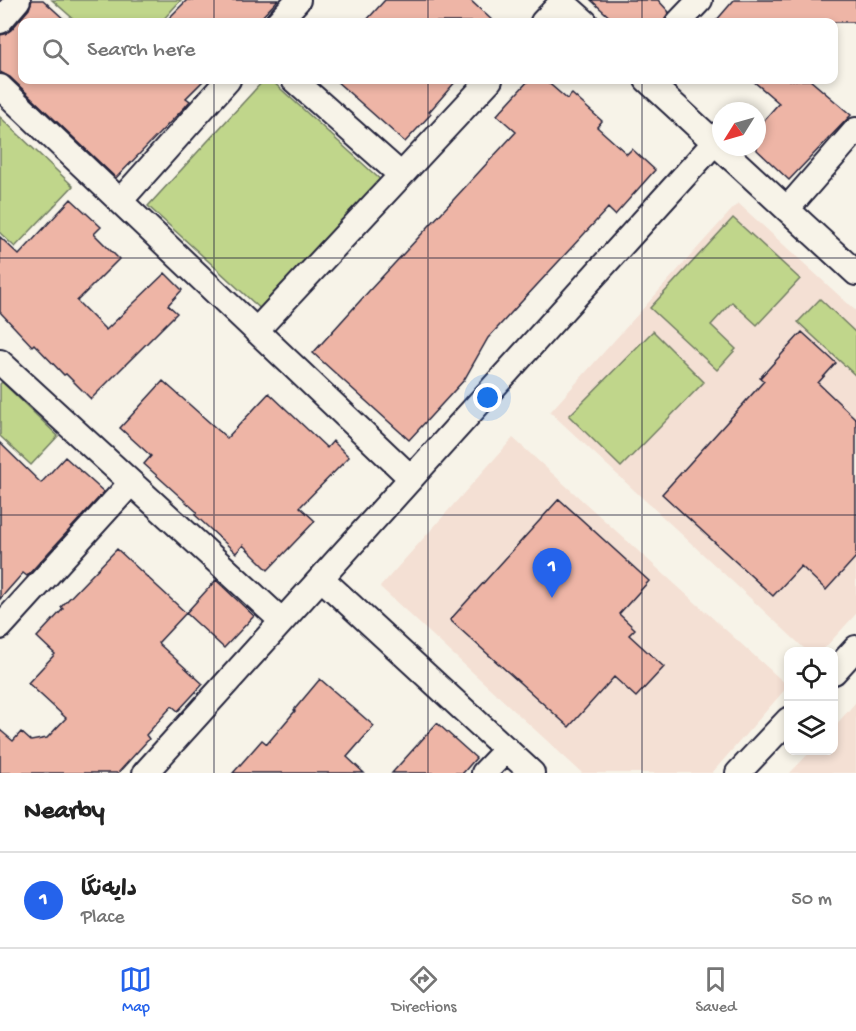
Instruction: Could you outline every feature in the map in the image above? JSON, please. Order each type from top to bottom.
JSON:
[{"type":"street","points":[[0,21],[18,0]]},
{"type":"street","points":[[282,18],[298,0]]},
{"type":"street","points":[[683,18],[700,0]]},
{"type":"street","points":[[546,18],[561,1],[580,18]]},
{"type":"street","points":[[120,201],[224,84]]},
{"type":"street","points":[[299,84],[401,175]]},
{"type":"street","points":[[256,331],[486,84]]},
{"type":"street","points":[[651,84],[712,139]]},
{"type":"street","points":[[0,87],[411,478]]},
{"type":"street","points":[[787,209],[856,130]]},
{"type":"street","points":[[145,773],[712,145]]},
{"type":"street","points":[[730,156],[856,273]]},
{"type":"street","points":[[0,362],[282,621]]},
{"type":"street","points":[[0,627],[131,483]]},
{"type":"street","points":[[321,578],[532,773]]},
{"type":"street","points":[[838,668],[856,648]]},
{"type":"street","points":[[738,773],[784,725]]},
{"type":"street","points":[[484,773],[507,749]]},
{"type":"shaded area","points":[[738,203],[856,311],[856,614],[826,647],[803,647],[550,412]]},
{"type":"shaded area","points":[[513,438],[784,682],[784,691],[712,773],[582,773],[380,587]]},
{"type":"shaded area","points":[[856,702],[856,773],[790,773],[807,755],[838,755],[838,722]]},
{"type":"green space","points":[[52,0],[181,0],[165,18],[72,18]]},
{"type":"green space","points":[[260,84],[275,84],[384,183],[265,313],[148,206]]},
{"type":"green space","points":[[0,117],[73,186],[15,247],[0,233]]},
{"type":"green space","points":[[733,218],[800,279],[757,325],[732,302],[711,325],[736,349],[717,370],[650,308]]},
{"type":"green space","points":[[820,299],[856,333],[856,376],[798,322]]},
{"type":"green space","points":[[653,331],[704,382],[621,467],[569,416]]},
{"type":"green space","points":[[2,382],[58,436],[31,465],[0,436],[0,384]]},
{"type":"building","points":[[32,0],[43,0],[63,18],[21,18],[29,9]]},
{"type":"building","points":[[187,0],[278,0],[261,18],[169,18]]},
{"type":"building","points":[[385,0],[470,0],[490,18],[369,18]]},
{"type":"building","points":[[591,0],[658,0],[669,12],[665,18],[611,18]]},
{"type":"building","points":[[734,0],[856,0],[856,22],[838,22],[838,18],[718,18]]},
{"type":"building","points":[[18,22],[18,84],[200,84],[186,98],[190,101],[185,107],[116,178],[10,77],[0,72],[0,35],[11,30]]},
{"type":"building","points":[[340,84],[454,84],[429,112],[431,114],[405,142]]},
{"type":"building","points":[[525,84],[550,84],[567,99],[572,94],[602,121],[597,127],[627,154],[632,149],[655,170],[615,215],[608,208],[488,338],[464,380],[409,440],[313,353],[516,132],[497,115]]},
{"type":"building","points":[[757,84],[815,84],[851,115],[789,180],[763,156],[766,156],[766,118],[779,103]]},
{"type":"building","points":[[71,199],[101,227],[94,234],[119,259],[77,301],[106,330],[165,273],[182,290],[168,305],[177,313],[91,399],[34,344],[32,346],[0,312],[0,237],[19,255]]},
{"type":"building","points":[[802,332],[836,363],[818,383],[856,419],[856,557],[826,590],[801,566],[773,596],[662,494],[764,381],[760,378]]},
{"type":"building","points":[[163,381],[227,438],[269,393],[327,448],[333,441],[349,457],[300,507],[315,521],[268,570],[243,545],[236,553],[195,515],[197,512],[144,464],[151,456],[120,428]]},
{"type":"building","points":[[0,443],[41,483],[65,457],[104,492],[27,576],[23,573],[0,599]]},
{"type":"building","points":[[559,499],[649,581],[619,614],[635,629],[629,635],[664,667],[636,697],[614,677],[569,727],[450,620]]},
{"type":"building","points":[[117,549],[186,613],[158,643],[203,684],[178,711],[172,706],[146,735],[149,739],[118,773],[0,773],[0,730],[13,741],[21,732],[31,741],[47,738],[66,718],[28,683],[55,654],[37,637],[63,609],[61,607]]},
{"type":"building","points":[[216,580],[254,616],[224,648],[186,613]]},
{"type":"building","points":[[320,679],[374,726],[347,757],[364,773],[233,773],[262,740],[267,744]]},
{"type":"building","points":[[437,723],[476,758],[463,773],[392,773]]},
{"type":"place","name":"دایەنگا","points":[[552,598]]}]
